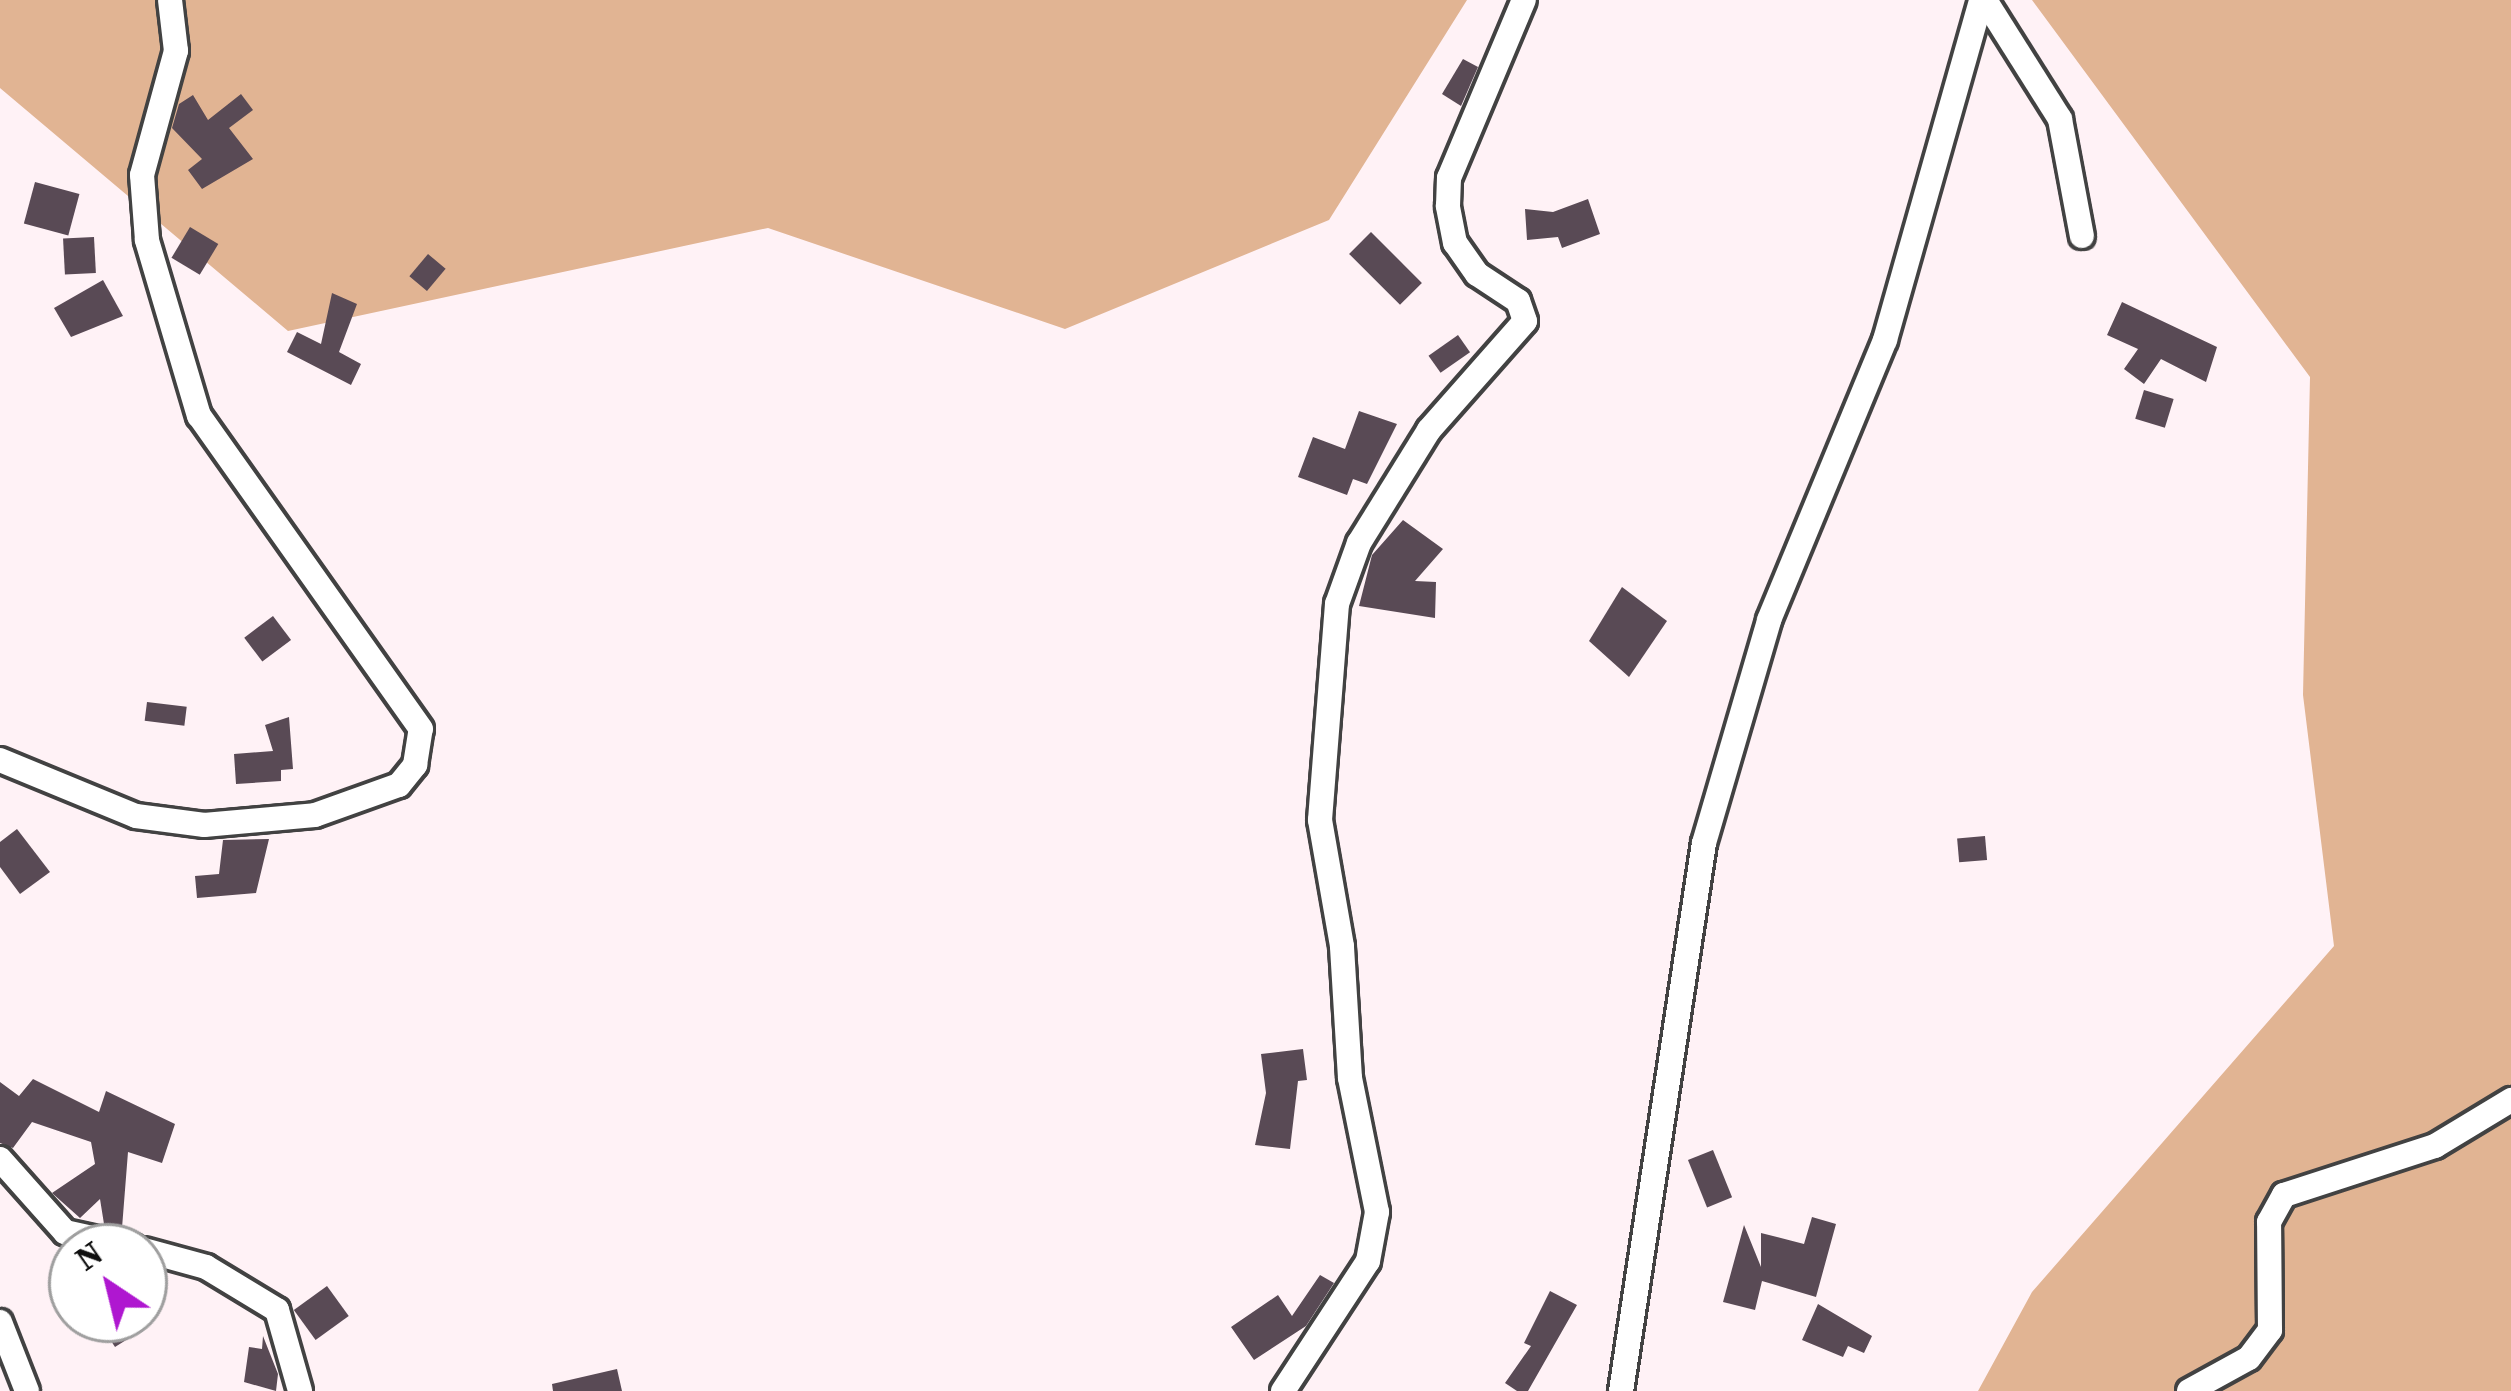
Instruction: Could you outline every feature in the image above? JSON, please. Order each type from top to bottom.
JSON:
[{"type":"street","points":[[0,760],[136,816],[204,825],[315,815],[399,785],[415,765],[421,729],[199,416],[147,240],[142,175],[176,51],[170,0]]},
{"type":"street","points":[[1283,1391],[1368,1261],[1377,1212],[1350,1078],[1342,946],[1320,820],[1337,604],[1359,543],[1429,430],[1525,321],[1518,301],[1477,274],[1455,243],[1448,206],[1449,178],[1524,0]]},
{"type":"street","points":[[1983,0],[2060,119],[2082,236]]},
{"type":"street","points":[[1622,1391],[1704,843],[1768,620],[1886,340],[1983,0]]},
{"type":"street","points":[[2189,1391],[2249,1358],[2270,1330],[2269,1222],[2284,1196],[2421,1151],[2511,1100]]},
{"type":"street","points":[[0,1159],[57,1223]]},
{"type":"street","points":[[168,1257],[206,1267],[277,1310],[300,1391]]},
{"type":"street","points":[[0,1322],[26,1391]]},
{"type":"shaded area","points":[[0,0],[1467,0],[1329,220],[1065,329],[768,228],[288,331],[0,88]]},
{"type":"shaded area","points":[[2032,0],[2511,0],[2511,1391],[1978,1391],[2032,1292],[2334,946],[2303,695],[2310,377]]},
{"type":"building","points":[[1463,59],[1478,67],[1461,106],[1442,94]]},
{"type":"building","points":[[241,94],[253,110],[229,128],[253,159],[202,189],[188,170],[202,159],[172,128],[179,104],[193,95],[208,120]]},
{"type":"building","points":[[35,182],[79,194],[68,235],[24,224]]},
{"type":"building","points":[[1588,199],[1600,234],[1562,248],[1558,237],[1527,240],[1525,209],[1553,212]]},
{"type":"building","points":[[190,227],[218,244],[200,275],[171,258]]},
{"type":"building","points":[[1371,232],[1422,283],[1400,305],[1349,254]]},
{"type":"building","points":[[94,237],[96,273],[65,275],[63,239]]},
{"type":"building","points":[[428,254],[446,269],[427,291],[409,276]]},
{"type":"building","points":[[103,280],[123,316],[71,337],[54,308]]},
{"type":"building","points":[[332,293],[357,304],[339,352],[361,364],[351,385],[287,352],[297,332],[321,344]]},
{"type":"building","points":[[2122,302],[2217,347],[2206,382],[2161,359],[2144,384],[2124,369],[2138,349],[2107,335]]},
{"type":"building","points":[[1458,335],[1470,352],[1441,373],[1429,356]]},
{"type":"building","points":[[2144,390],[2174,399],[2165,428],[2135,419]]},
{"type":"building","points":[[1359,411],[1397,424],[1367,484],[1353,479],[1347,495],[1298,477],[1313,437],[1345,449]]},
{"type":"building","points":[[1403,520],[1443,549],[1415,581],[1436,582],[1435,618],[1359,606],[1372,555]]},
{"type":"building","points":[[1622,587],[1667,621],[1629,677],[1589,641]]},
{"type":"building","points":[[273,616],[291,640],[262,662],[244,638]]},
{"type":"building","points":[[147,702],[187,707],[184,726],[145,721]]},
{"type":"building","points":[[289,717],[293,769],[281,770],[281,781],[236,784],[234,754],[273,751],[265,725]]},
{"type":"building","points":[[17,829],[50,872],[20,894],[0,867],[0,842]]},
{"type":"building","points":[[1985,836],[1987,860],[1959,862],[1957,838]]},
{"type":"building","points":[[269,839],[256,893],[197,898],[195,876],[219,874],[223,840]]},
{"type":"building","points":[[1303,1049],[1307,1080],[1298,1081],[1290,1149],[1255,1145],[1266,1093],[1261,1054]]},
{"type":"building","points":[[33,1079],[99,1112],[106,1091],[175,1124],[162,1163],[128,1152],[122,1223],[104,1223],[100,1199],[80,1218],[52,1193],[95,1164],[91,1142],[32,1122],[13,1148],[0,1143],[0,1082],[19,1096]]},
{"type":"building","points":[[1713,1150],[1732,1197],[1707,1207],[1688,1160]]},
{"type":"building","points":[[1812,1217],[1836,1224],[1816,1297],[1762,1281],[1755,1310],[1723,1302],[1744,1225],[1761,1267],[1761,1233],[1804,1244]]},
{"type":"building","points":[[1320,1275],[1334,1283],[1306,1326],[1254,1360],[1231,1327],[1278,1295],[1292,1316]]},
{"type":"building","points":[[327,1286],[349,1316],[316,1340],[294,1310]]},
{"type":"building","points":[[1550,1291],[1577,1305],[1528,1391],[1517,1391],[1505,1383],[1531,1346],[1524,1343]]},
{"type":"building","points":[[1818,1304],[1872,1336],[1864,1353],[1848,1346],[1843,1357],[1802,1340]]},
{"type":"building","points":[[263,1336],[278,1374],[276,1391],[244,1382],[249,1347],[262,1349]]},
{"type":"building","points":[[617,1369],[622,1391],[553,1391],[552,1384]]}]
